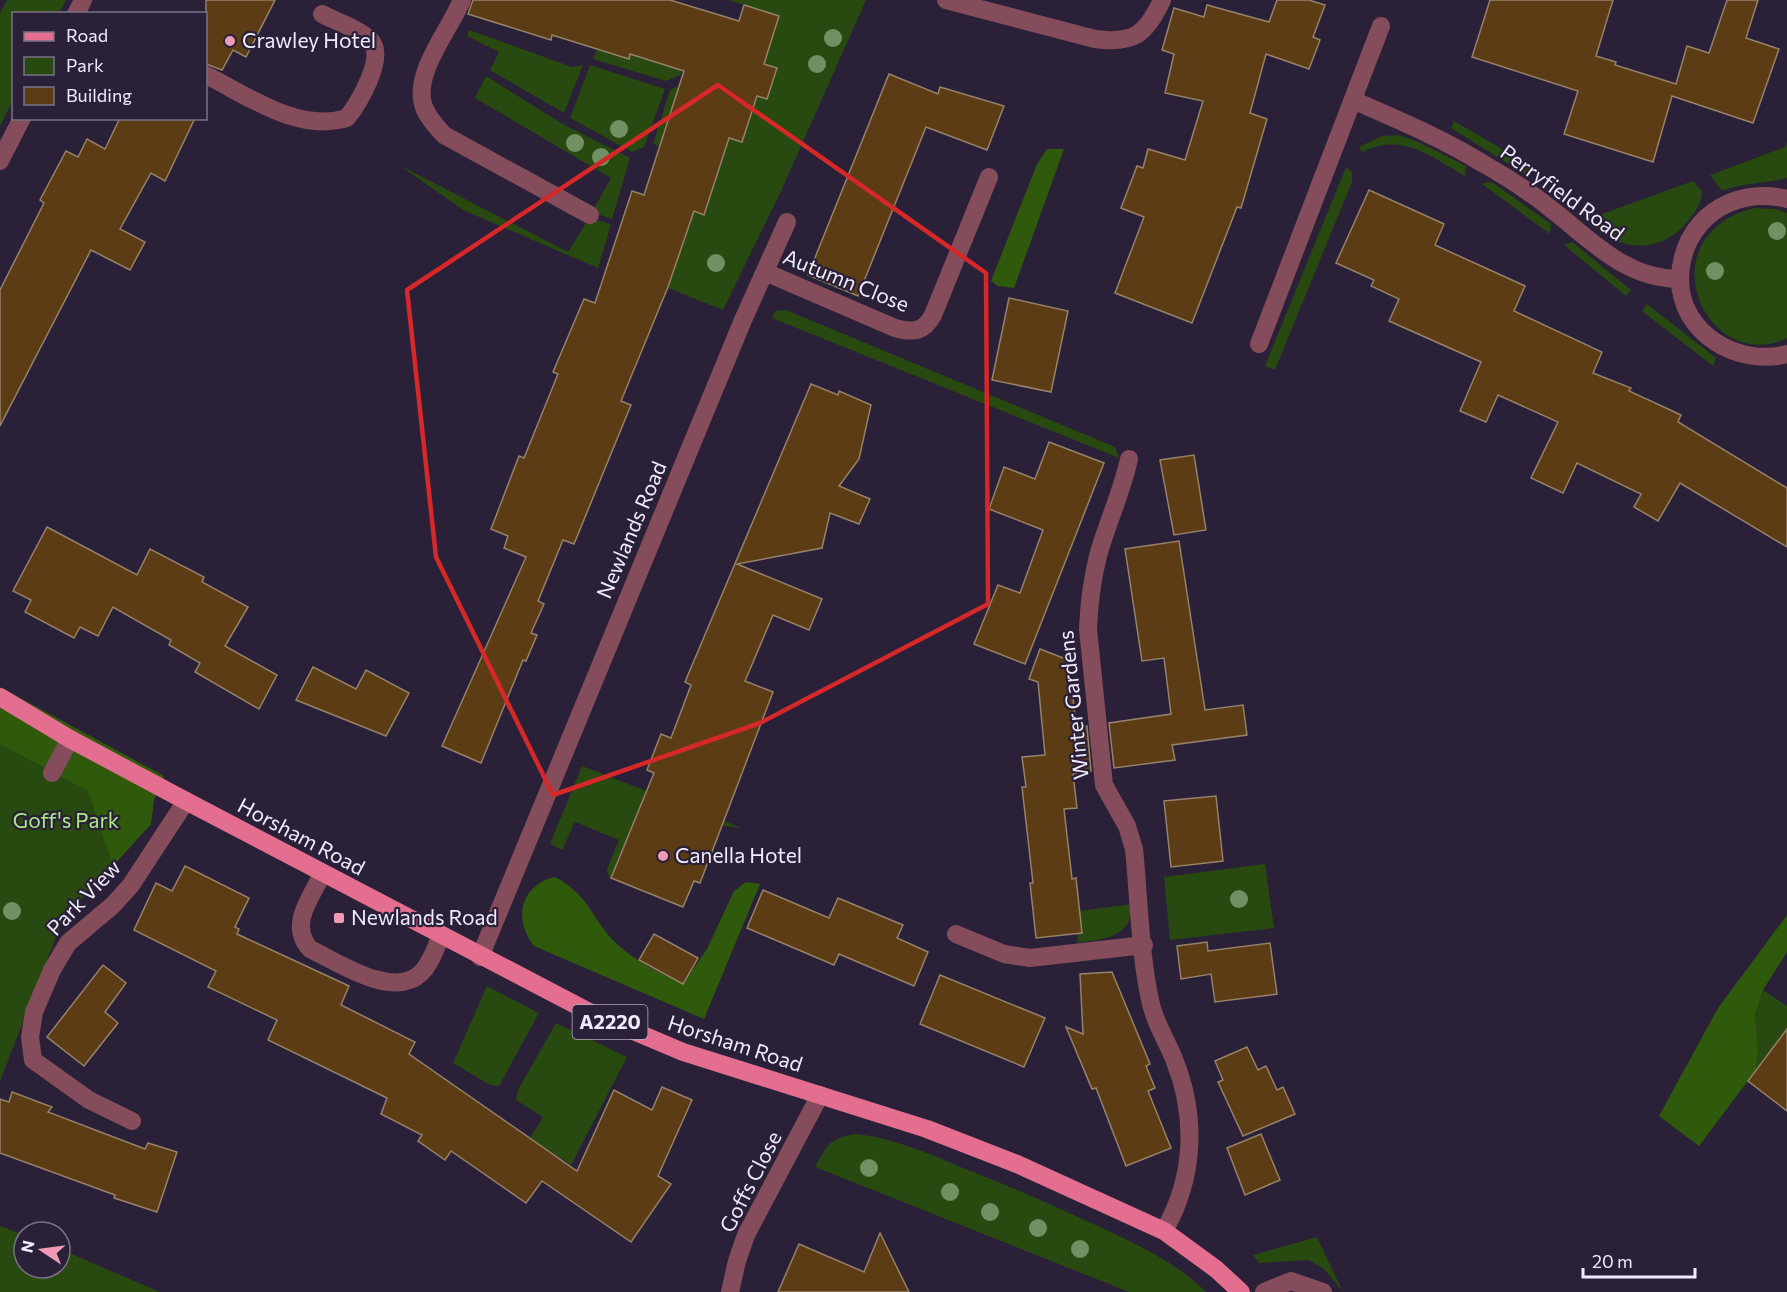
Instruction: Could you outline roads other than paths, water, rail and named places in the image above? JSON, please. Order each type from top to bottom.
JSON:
[{"type":"main road","name":"Horsham Road","points":[[0,697],[70,739],[559,998],[638,1034],[738,1070],[927,1129],[1017,1164],[1164,1231],[1216,1269],[1241,1292]]},
{"type":"street","points":[[462,0],[429,63],[422,84],[422,103],[430,119],[444,135],[590,215]]},
{"type":"street","points":[[945,0],[1095,39],[1120,42],[1140,33],[1156,14],[1162,0]]},
{"type":"street","points":[[207,75],[289,116],[314,122],[333,123],[347,118],[370,77],[376,57],[373,43],[322,14]]},
{"type":"street","points":[[1259,344],[1381,26]]},
{"type":"street","name":"Perryfield Road","points":[[1354,101],[1426,132],[1482,162],[1553,210],[1599,249],[1636,273],[1659,279],[1680,279]]},
{"type":"street","points":[[0,161],[21,120]]},
{"type":"street","name":"Autumn Close","points":[[765,272],[895,328],[908,332],[919,331],[928,325],[933,315],[989,177]]},
{"type":"street","points":[[1787,199],[1769,194],[1742,196],[1718,207],[1698,225],[1685,249],[1680,279],[1685,303],[1698,327],[1719,346],[1744,356],[1772,358],[1787,354]]},
{"type":"street","name":"Newlands Road","points":[[480,957],[787,222]]},
{"type":"street","name":"Winter Gardens","points":[[1129,459],[1124,483],[1098,556],[1089,606],[1088,629],[1104,784],[1127,826],[1134,849],[1151,1006],[1186,1095],[1190,1132],[1188,1173],[1175,1212],[1164,1231]]},
{"type":"street","points":[[52,773],[70,739]]},
{"type":"street","name":"Park View","points":[[132,1121],[89,1100],[33,1060],[30,1037],[34,1011],[52,970],[68,943],[113,905],[132,885],[186,801]]},
{"type":"street","points":[[323,873],[303,913],[299,927],[302,940],[310,949],[382,982],[396,983],[420,974],[429,962],[441,936]]},
{"type":"street","points":[[956,934],[1004,954],[1030,958],[1144,945]]},
{"type":"street","name":"Goffs Close","points":[[730,1292],[736,1261],[746,1235],[820,1095]]},
{"type":"street","points":[[1264,1292],[1291,1281],[1323,1292]]},
{"type":"place","name":"Crawley Hotel","points":[[230,41]]},
{"type":"place","name":"Canella Hotel","points":[[663,856]]},
{"type":"place","name":"Newlands Road","points":[[339,918]]},
{"type":"park label","name":"Goff's Park","points":[[66,821]]}]
